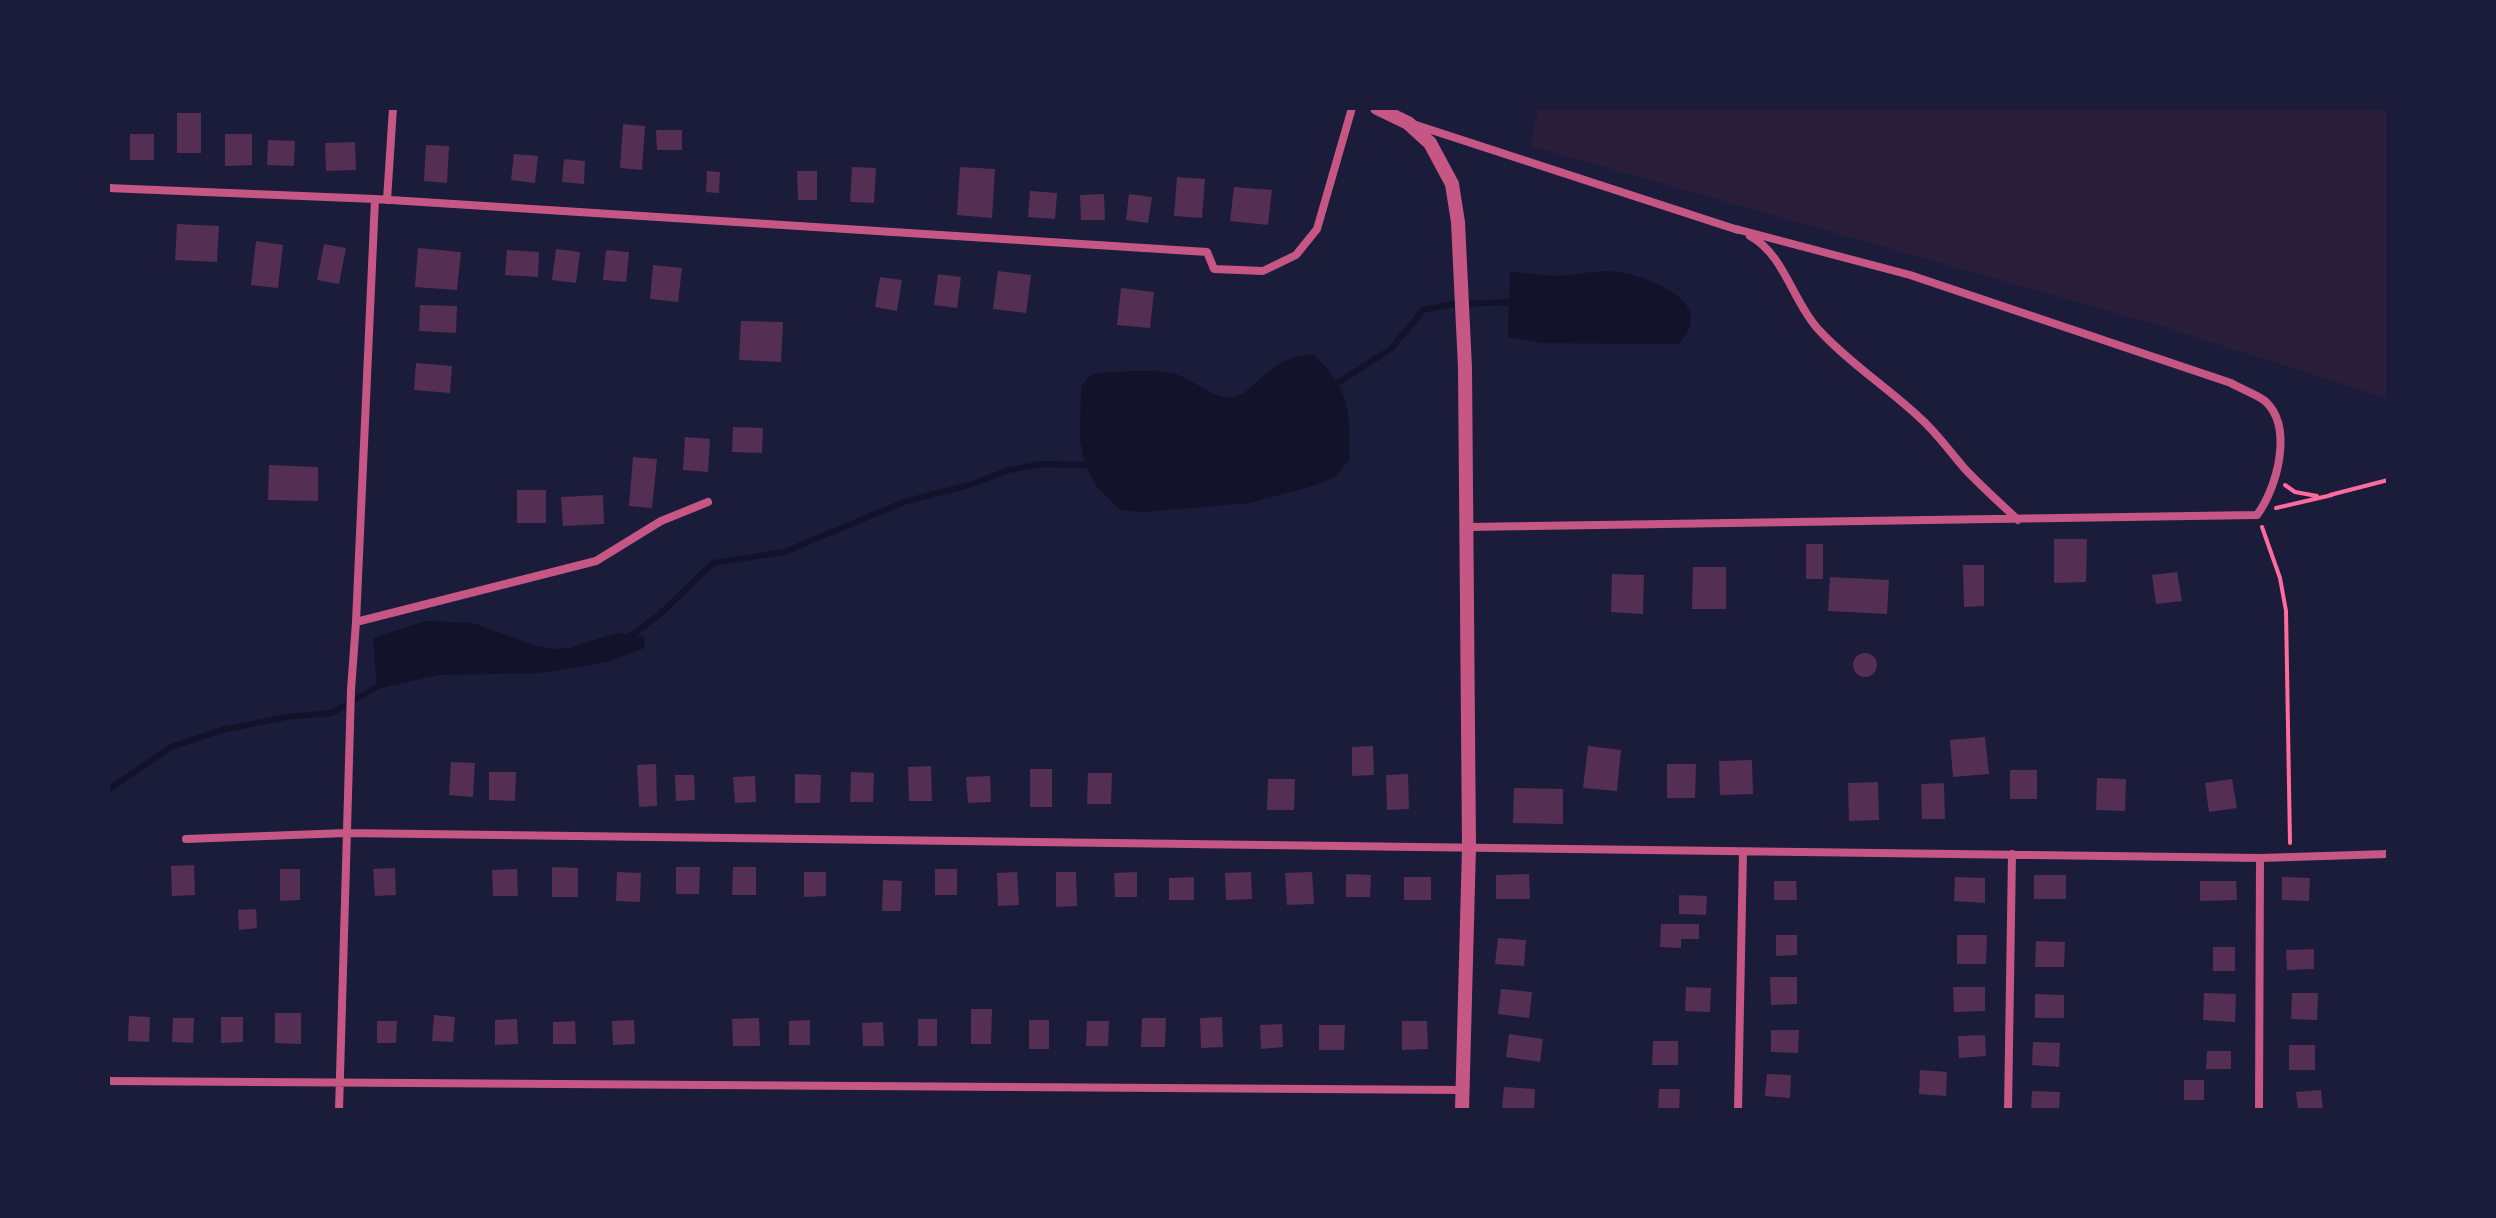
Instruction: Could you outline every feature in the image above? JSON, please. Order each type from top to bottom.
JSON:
[{"type":"street","points":[[387,200],[393,108]]},
{"type":"street","points":[[108,188],[375,199],[1207,252],[1214,269],[1263,271],[1296,255],[1317,229],[1352,108]]},
{"type":"street","points":[[1377,108],[1408,123],[1736,229],[1910,275],[2231,383],[2264,401],[2276,417],[2280,437],[2276,469],[2257,515],[1466,527]]},
{"type":"street","points":[[1408,123],[1430,143],[1443,164],[1452,184],[1458,222],[1465,368],[1469,847],[1462,1110]]},
{"type":"street","points":[[339,1110],[351,690],[375,199]]},
{"type":"street","points":[[1736,229],[1762,242],[1815,326],[1848,360],[1893,393],[1927,424],[2018,520]]},
{"type":"street","points":[[356,622],[596,561],[661,521],[708,502]]},
{"type":"street","points":[[186,839],[346,833],[2260,858],[2388,854]]},
{"type":"street","points":[[1738,1110],[1743,852]]},
{"type":"street","points":[[2008,1110],[2012,854]]},
{"type":"street","points":[[2259,1110],[2260,858]]},
{"type":"street","points":[[108,1081],[1463,1090]]},
{"type":"path","points":[[2276,469],[2283,484],[2295,492],[2309,497],[2332,495]]},
{"type":"path","points":[[2290,857],[2286,611],[2280,578],[2257,515],[2287,504],[2388,480]]},
{"type":"shaded area","points":[[1538,108],[2388,108],[2388,399],[2165,327],[1531,146]]},
{"type":"shaded area","points":[[1510,271],[1553,276],[1609,271],[1643,278],[1678,296],[1690,312],[1690,325],[1678,344],[1541,343],[1508,337]]},
{"type":"shaded area","points":[[1314,355],[1335,380],[1346,403],[1349,460],[1335,477],[1249,503],[1141,512],[1120,510],[1097,487],[1085,465],[1080,441],[1081,386],[1092,374],[1135,371],[1169,373],[1220,396],[1235,397],[1282,363],[1295,357]]},
{"type":"shaded area","points":[[426,621],[473,623],[536,646],[553,649],[569,648],[617,633],[645,637],[644,648],[607,662],[543,673],[438,675],[377,689],[373,638]]},
{"type":"building","points":[[177,113],[201,113],[201,153],[177,153]]},
{"type":"building","points":[[623,124],[645,126],[642,170],[620,168]]},
{"type":"building","points":[[656,130],[682,130],[682,150],[657,150]]},
{"type":"building","points":[[130,134],[154,134],[154,160],[130,160]]},
{"type":"building","points":[[225,134],[252,134],[252,165],[225,166]]},
{"type":"building","points":[[268,140],[295,141],[294,166],[267,165]]},
{"type":"building","points":[[355,142],[356,170],[326,171],[325,143]]},
{"type":"building","points":[[426,145],[449,146],[447,183],[424,181]]},
{"type":"building","points":[[514,154],[538,156],[535,183],[511,180]]},
{"type":"building","points":[[564,159],[585,161],[584,184],[562,182]]},
{"type":"building","points":[[852,167],[876,168],[874,203],[850,202]]},
{"type":"building","points":[[960,167],[995,169],[992,218],[957,215]]},
{"type":"building","points":[[707,171],[720,172],[719,193],[706,192]]},
{"type":"building","points":[[797,171],[817,171],[817,200],[798,200]]},
{"type":"building","points":[[1177,177],[1205,179],[1202,218],[1174,216]]},
{"type":"building","points":[[1234,187],[1272,190],[1268,225],[1230,221]]},
{"type":"building","points":[[1030,191],[1057,193],[1055,219],[1028,217]]},
{"type":"building","points":[[1104,194],[1105,220],[1081,220],[1080,195]]},
{"type":"building","points":[[1129,194],[1152,197],[1148,223],[1126,220]]},
{"type":"building","points":[[177,224],[219,226],[217,262],[175,260]]},
{"type":"building","points":[[256,241],[283,245],[278,288],[251,285]]},
{"type":"building","points":[[324,244],[346,248],[339,284],[317,280]]},
{"type":"building","points":[[418,248],[461,252],[457,290],[415,287]]},
{"type":"building","points":[[556,249],[580,252],[576,283],[552,280]]},
{"type":"building","points":[[507,250],[539,252],[538,277],[505,275]]},
{"type":"building","points":[[606,250],[629,252],[626,282],[603,280]]},
{"type":"building","points":[[653,265],[682,268],[678,302],[650,299]]},
{"type":"building","points":[[998,271],[1031,275],[1026,313],[993,309]]},
{"type":"building","points":[[938,274],[961,277],[957,308],[934,305]]},
{"type":"building","points":[[880,277],[902,280],[897,311],[875,307]]},
{"type":"building","points":[[1121,288],[1154,292],[1150,328],[1117,325]]},
{"type":"building","points":[[420,305],[457,306],[456,333],[419,331]]},
{"type":"building","points":[[741,321],[783,322],[781,362],[739,360]]},
{"type":"building","points":[[416,363],[452,366],[450,393],[414,390]]},
{"type":"building","points":[[733,427],[763,428],[762,453],[732,452]]},
{"type":"building","points":[[685,437],[710,439],[708,472],[683,470]]},
{"type":"building","points":[[633,457],[657,459],[652,508],[629,506]]},
{"type":"building","points":[[269,465],[318,467],[318,501],[268,500]]},
{"type":"building","points":[[517,490],[546,490],[546,523],[517,523]]},
{"type":"building","points":[[603,495],[604,524],[563,526],[561,497]]},
{"type":"building","points":[[2054,539],[2087,539],[2086,582],[2054,583]]},
{"type":"building","points":[[1806,544],[1823,544],[1823,579],[1806,579]]},
{"type":"building","points":[[1963,565],[1984,565],[1984,606],[1964,607]]},
{"type":"building","points":[[1693,567],[1726,567],[1726,609],[1692,609]]},
{"type":"building","points":[[2177,572],[2182,601],[2156,604],[2152,575]]},
{"type":"building","points":[[1612,574],[1644,575],[1643,614],[1611,612]]},
{"type":"building","points":[[1830,577],[1889,580],[1887,614],[1828,611]]},
{"type":"building","points":[[1865,653],[1876,660],[1877,665],[1870,676],[1865,677],[1854,670],[1853,665],[1860,654]]},
{"type":"building","points":[[1985,737],[1989,774],[1953,777],[1950,740]]},
{"type":"building","points":[[1373,746],[1374,775],[1352,776],[1352,747]]},
{"type":"building","points":[[1588,746],[1621,750],[1617,791],[1583,788]]},
{"type":"building","points":[[1752,760],[1753,794],[1720,795],[1719,761]]},
{"type":"building","points":[[451,762],[475,763],[473,797],[449,795]]},
{"type":"building","points":[[656,764],[657,806],[639,807],[637,765]]},
{"type":"building","points":[[1667,764],[1696,764],[1695,798],[1667,798]]},
{"type":"building","points":[[931,766],[932,801],[909,801],[908,767]]},
{"type":"building","points":[[1030,769],[1052,769],[1052,807],[1030,807]]},
{"type":"building","points":[[2010,770],[2037,770],[2037,799],[2010,799]]},
{"type":"building","points":[[489,772],[516,772],[515,801],[489,800]]},
{"type":"building","points":[[851,772],[874,773],[873,802],[850,802]]},
{"type":"building","points":[[1088,773],[1112,773],[1111,804],[1087,804]]},
{"type":"building","points":[[795,774],[821,775],[820,803],[795,803]]},
{"type":"building","points":[[1408,774],[1409,809],[1387,810],[1386,775]]},
{"type":"building","points":[[675,775],[694,775],[695,800],[676,801]]},
{"type":"building","points":[[755,776],[756,802],[735,803],[733,777]]},
{"type":"building","points":[[990,776],[991,802],[968,803],[966,777]]},
{"type":"building","points":[[2097,778],[2126,779],[2125,811],[2096,810]]},
{"type":"building","points":[[1268,779],[1295,779],[1294,810],[1267,810]]},
{"type":"building","points":[[2232,779],[2237,808],[2209,812],[2205,783]]},
{"type":"building","points":[[1878,782],[1879,820],[1849,821],[1848,783]]},
{"type":"building","points":[[1944,783],[1945,819],[1922,819],[1921,784]]},
{"type":"building","points":[[1514,788],[1563,789],[1563,824],[1513,823]]},
{"type":"building","points":[[194,865],[195,895],[172,896],[171,866]]},
{"type":"building","points":[[552,867],[578,868],[578,897],[552,897]]},
{"type":"building","points":[[676,867],[700,867],[699,894],[676,894]]},
{"type":"building","points":[[733,867],[756,867],[756,895],[732,895]]},
{"type":"building","points":[[395,868],[396,895],[375,896],[373,869]]},
{"type":"building","points":[[280,869],[300,869],[300,900],[280,901]]},
{"type":"building","points":[[517,869],[518,896],[493,896],[492,870]]},
{"type":"building","points":[[935,869],[957,869],[957,895],[935,895]]},
{"type":"building","points":[[617,872],[641,873],[640,902],[616,901]]},
{"type":"building","points":[[804,872],[826,872],[826,896],[804,897]]},
{"type":"building","points":[[1017,872],[1019,905],[998,906],[997,873]]},
{"type":"building","points":[[1056,872],[1076,872],[1077,906],[1056,907]]},
{"type":"building","points":[[1137,872],[1137,897],[1115,897],[1114,873]]},
{"type":"building","points":[[1251,872],[1252,899],[1226,900],[1225,873]]},
{"type":"building","points":[[1312,872],[1314,904],[1287,905],[1285,873]]},
{"type":"building","points":[[1346,874],[1371,875],[1370,897],[1346,897]]},
{"type":"building","points":[[1529,874],[1530,899],[1496,899],[1496,875]]},
{"type":"building","points":[[2034,875],[2066,875],[2066,899],[2034,899]]},
{"type":"building","points":[[1194,877],[1194,900],[1169,900],[1169,878]]},
{"type":"building","points":[[1404,877],[1431,877],[1431,900],[1404,900]]},
{"type":"building","points":[[1955,877],[1985,878],[1985,903],[1954,901]]},
{"type":"building","points":[[2282,877],[2310,878],[2309,901],[2282,900]]},
{"type":"building","points":[[883,880],[902,881],[901,911],[882,911]]},
{"type":"building","points":[[1774,881],[1796,881],[1797,900],[1774,900]]},
{"type":"building","points":[[2200,881],[2236,881],[2237,900],[2200,901]]},
{"type":"building","points":[[1679,895],[1707,896],[1706,915],[1679,914]]},
{"type":"building","points":[[256,909],[257,928],[239,930],[238,910]]},
{"type":"building","points":[[1661,924],[1699,924],[1699,939],[1681,939],[1681,948],[1660,947]]},
{"type":"building","points":[[1776,935],[1797,935],[1797,955],[1776,956]]},
{"type":"building","points":[[1957,935],[1987,935],[1986,964],[1957,964]]},
{"type":"building","points":[[1498,938],[1526,940],[1524,966],[1495,964]]},
{"type":"building","points":[[2036,941],[2065,942],[2064,967],[2035,967]]},
{"type":"building","points":[[2213,947],[2235,947],[2235,971],[2213,971]]},
{"type":"building","points":[[2314,949],[2314,969],[2287,970],[2286,950]]},
{"type":"building","points":[[1770,977],[1797,977],[1797,1004],[1771,1005]]},
{"type":"building","points":[[1686,987],[1711,988],[1710,1012],[1685,1011]]},
{"type":"building","points":[[1953,987],[1985,987],[1985,1011],[1954,1012]]},
{"type":"building","points":[[1501,989],[1532,992],[1529,1018],[1498,1014]]},
{"type":"building","points":[[2204,993],[2236,994],[2235,1022],[2203,1020]]},
{"type":"building","points":[[2292,993],[2318,993],[2317,1020],[2291,1019]]},
{"type":"building","points":[[2035,994],[2064,995],[2064,1018],[2035,1018]]},
{"type":"building","points":[[971,1009],[992,1009],[991,1044],[971,1044]]},
{"type":"building","points":[[275,1013],[301,1013],[301,1044],[275,1043]]},
{"type":"building","points":[[434,1015],[455,1017],[453,1042],[432,1041]]},
{"type":"building","points":[[129,1016],[150,1017],[149,1042],[128,1041]]},
{"type":"building","points":[[221,1017],[243,1017],[243,1042],[221,1043]]},
{"type":"building","points":[[1222,1017],[1223,1047],[1201,1048],[1200,1018]]},
{"type":"building","points":[[173,1018],[194,1018],[193,1043],[172,1042]]},
{"type":"building","points":[[759,1018],[760,1046],[733,1046],[732,1019]]},
{"type":"building","points":[[1142,1018],[1166,1018],[1165,1047],[1141,1047]]},
{"type":"building","points":[[517,1019],[518,1044],[495,1045],[495,1020]]},
{"type":"building","points":[[918,1019],[937,1019],[937,1046],[918,1046]]},
{"type":"building","points":[[634,1020],[635,1044],[613,1045],[612,1021]]},
{"type":"building","points":[[810,1020],[810,1045],[789,1045],[789,1021]]},
{"type":"building","points":[[1029,1020],[1049,1020],[1049,1049],[1029,1049]]},
{"type":"building","points":[[377,1021],[397,1021],[396,1043],[377,1043]]},
{"type":"building","points":[[575,1021],[576,1044],[553,1044],[553,1022]]},
{"type":"building","points":[[1087,1021],[1109,1021],[1108,1046],[1086,1046]]},
{"type":"building","points":[[1402,1021],[1427,1021],[1428,1049],[1402,1050]]},
{"type":"building","points":[[883,1022],[884,1046],[863,1046],[862,1023]]},
{"type":"building","points":[[1282,1024],[1283,1047],[1261,1049],[1260,1025]]},
{"type":"building","points":[[1319,1025],[1345,1025],[1344,1050],[1319,1050]]},
{"type":"building","points":[[1771,1030],[1799,1030],[1798,1053],[1771,1052]]},
{"type":"building","points":[[1509,1034],[1543,1039],[1540,1062],[1506,1057]]},
{"type":"building","points":[[1985,1035],[1986,1056],[1959,1058],[1958,1036]]},
{"type":"building","points":[[1653,1041],[1678,1041],[1678,1065],[1652,1065]]},
{"type":"building","points":[[2033,1042],[2060,1043],[2059,1067],[2032,1065]]},
{"type":"building","points":[[2289,1045],[2315,1045],[2315,1070],[2289,1070]]},
{"type":"building","points":[[2207,1051],[2231,1051],[2231,1069],[2206,1069]]},
{"type":"building","points":[[1920,1070],[1947,1072],[1946,1096],[1919,1094]]},
{"type":"building","points":[[1767,1074],[1791,1075],[1790,1098],[1765,1096]]},
{"type":"building","points":[[2184,1080],[2204,1080],[2204,1100],[2184,1100]]},
{"type":"building","points":[[1504,1087],[1535,1089],[1534,1110],[1502,1110]]},
{"type":"building","points":[[1659,1089],[1680,1089],[1679,1110],[1658,1110]]},
{"type":"building","points":[[2321,1090],[2323,1110],[2298,1110],[2296,1092]]},
{"type":"building","points":[[2032,1091],[2060,1092],[2059,1110],[2031,1110]]},
{"type":"waterway","points":[[1331,387],[1391,349],[1423,310],[1452,304],[1517,302]]},
{"type":"waterway","points":[[629,637],[658,616],[713,563],[784,552],[904,502],[969,485],[1009,470],[1042,464],[1089,465]]},
{"type":"waterway","points":[[108,790],[171,747],[222,730],[286,717],[332,713],[382,684]]}]
